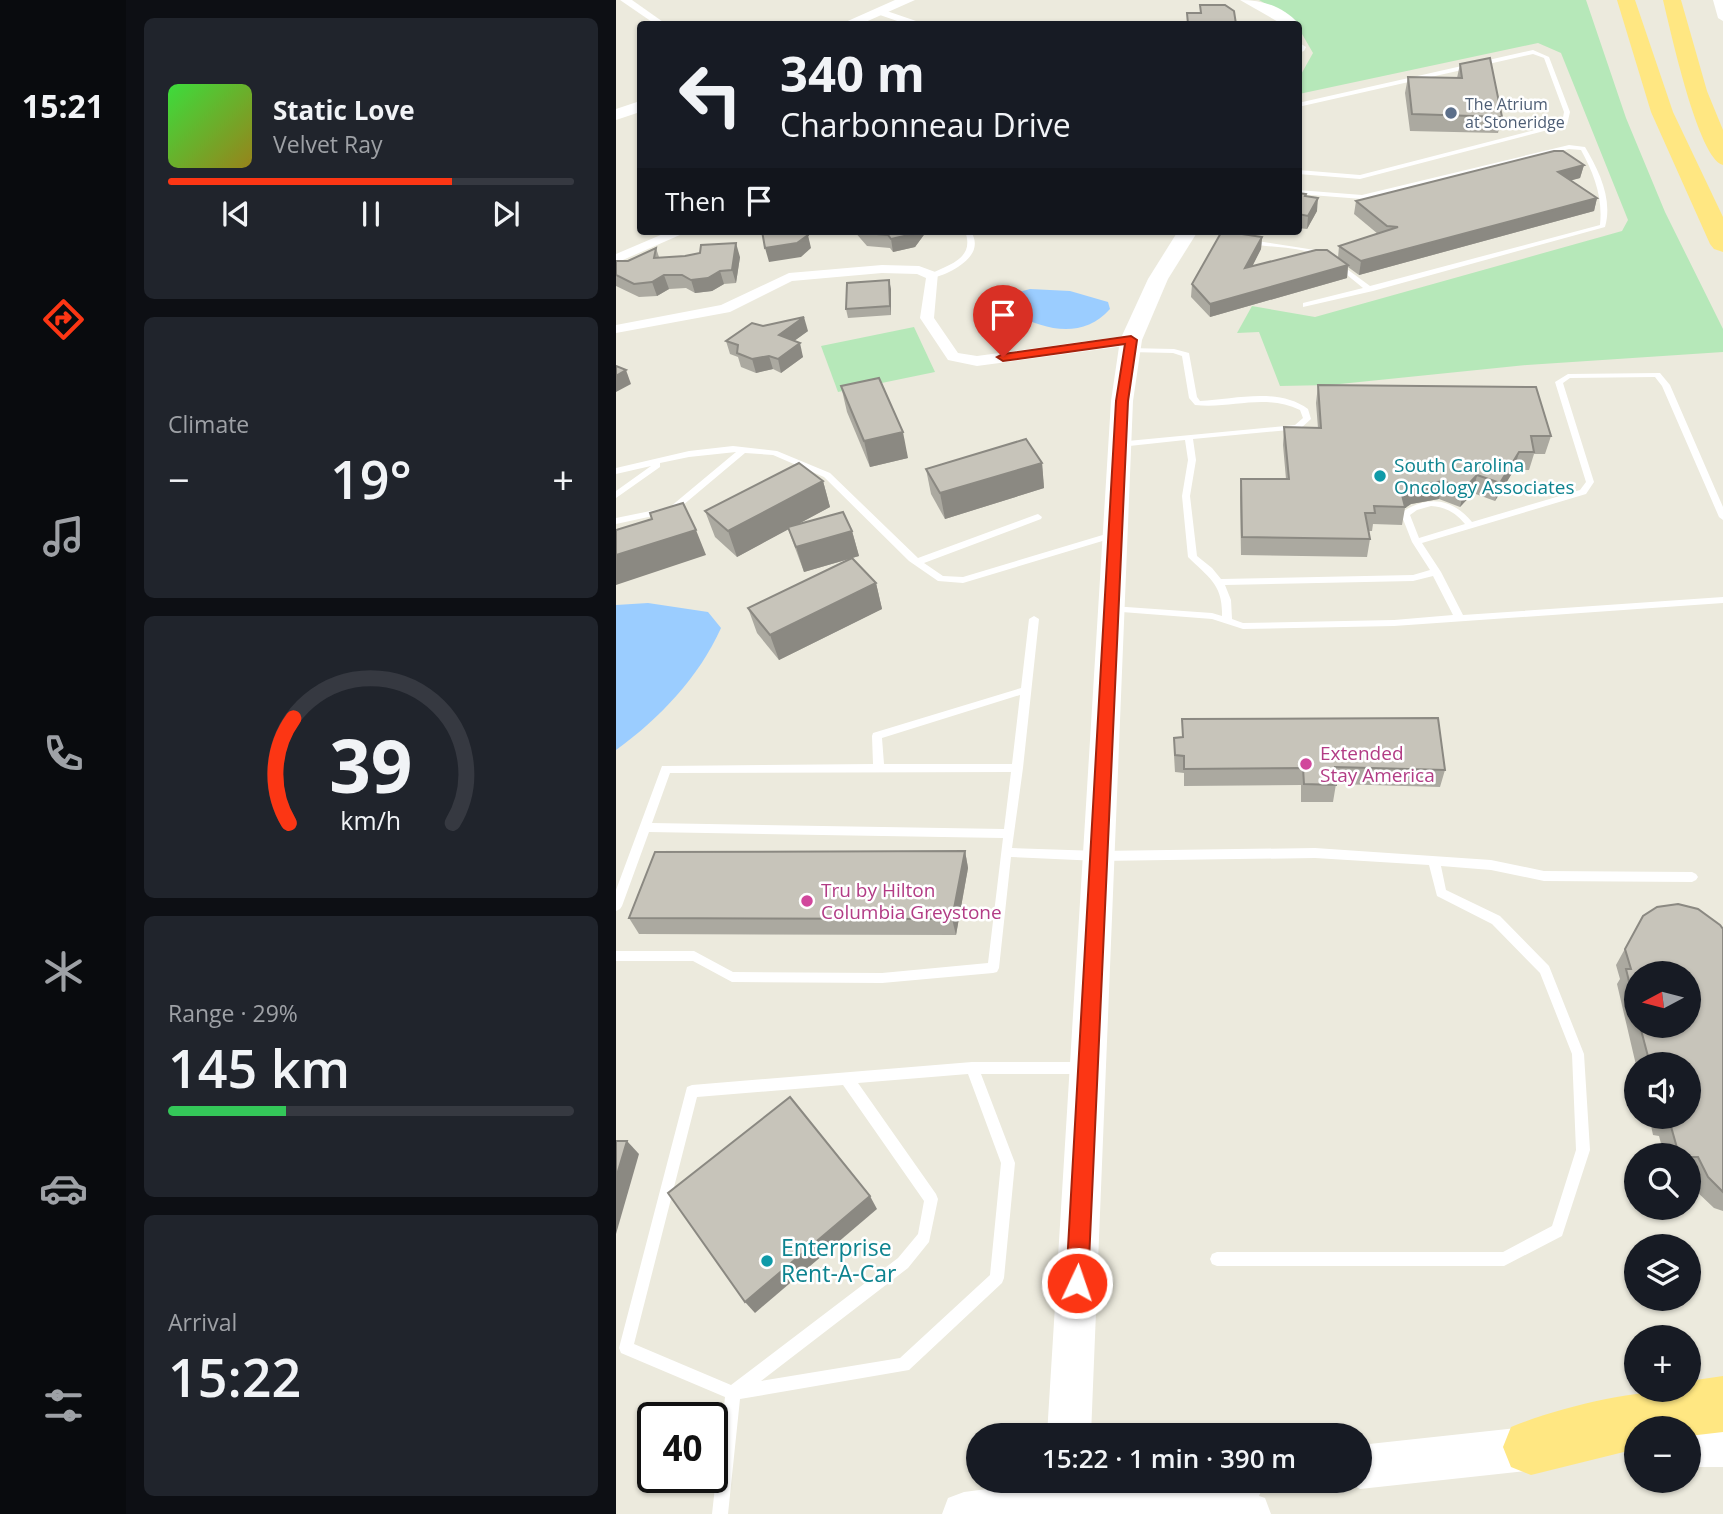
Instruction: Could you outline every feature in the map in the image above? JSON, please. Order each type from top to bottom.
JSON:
[{"type":"highway","points":[[1626,0],[1662,112],[1723,244]]},
{"type":"highway","points":[[1672,0],[1696,91],[1723,158]]},
{"type":"highway","points":[[1531,1447],[1690,1408],[1723,1404]]},
{"type":"street","points":[[625,0],[656,21]]},
{"type":"street","points":[[857,21],[908,0]]},
{"type":"street","points":[[1247,0],[1266,7],[1287,21]]},
{"type":"street","points":[[1718,0],[1723,18]]},
{"type":"street","points":[[881,12],[906,21]]},
{"type":"street","points":[[616,115],[637,107]]},
{"type":"street","points":[[616,259],[673,235]]},
{"type":"street","points":[[1070,1423],[1122,401],[1131,345],[1158,279],[1186,235]]},
{"type":"street","points":[[616,329],[624,325],[725,309],[789,276],[883,269],[919,270],[933,276],[927,318],[953,357],[977,361],[1131,345]]},
{"type":"street","points":[[1701,1445],[1723,1445]]},
{"type":"street","points":[[1372,1466],[1531,1447],[1624,1446]]},
{"type":"street","points":[[964,1514],[1115,1493]]},
{"type":"street","points":[[1066,1498],[1249,1514]]},
{"type":"lane","points":[[1302,104],[1533,52],[1546,57],[1567,112],[1565,124],[1360,177],[1302,172]]},
{"type":"lane","points":[[1302,192],[1362,197],[1548,150],[1583,148],[1607,205],[1603,226],[1306,305]]},
{"type":"lane","points":[[933,276],[965,258],[972,251],[973,243],[970,235]]},
{"type":"lane","points":[[1232,235],[1256,243],[1313,250],[1330,259],[1370,289]]},
{"type":"lane","points":[[1120,444],[1297,427],[1307,419],[1304,409],[1290,401],[1271,397],[1198,403],[1193,398],[1186,355],[1131,345]]},
{"type":"lane","points":[[1416,542],[1583,492],[1590,482],[1559,382],[1568,376],[1643,373],[1657,376],[1666,385],[1723,517]]},
{"type":"lane","points":[[1189,438],[1192,460],[1186,496],[1193,557],[1222,583],[1228,606],[1227,621]]},
{"type":"lane","points":[[616,471],[688,454],[743,450],[774,453],[827,475],[917,562],[941,579],[963,580],[1116,534]]},
{"type":"lane","points":[[616,521],[673,509],[743,450]]},
{"type":"lane","points":[[616,495],[662,461]]},
{"type":"lane","points":[[1460,618],[1436,572],[1416,542],[1405,514],[1414,507],[1441,503],[1456,509],[1470,525]]},
{"type":"lane","points":[[917,562],[1038,517]]},
{"type":"lane","points":[[1222,583],[1413,578],[1436,572]]},
{"type":"lane","points":[[1112,609],[1212,616],[1242,626],[1394,624],[1723,600]]},
{"type":"lane","points":[[616,956],[694,956],[732,977],[882,978],[993,968],[1034,619]]},
{"type":"lane","points":[[879,768],[877,736],[1025,690]]},
{"type":"lane","points":[[616,906],[666,769],[1018,768]]},
{"type":"lane","points":[[645,827],[1009,834]]},
{"type":"lane","points":[[1006,852],[1099,856],[1315,853],[1491,865],[1544,876],[1692,877]]},
{"type":"lane","points":[[1217,1259],[1504,1259],[1557,1231],[1583,1150],[1578,1054],[1545,970],[1496,920],[1441,893],[1434,861]]},
{"type":"lane","points":[[972,1068],[1008,1163],[997,1278],[904,1365],[733,1393],[626,1348],[692,1091],[972,1068],[1088,1068]]},
{"type":"lane","points":[[720,1514],[733,1393],[903,1263],[924,1237],[931,1199],[847,1079]]},
{"type":"green space","points":[[1259,0],[1586,0],[1626,118],[1665,212],[1723,329],[1723,352],[1527,365],[1330,385],[1280,386],[1259,332],[1237,333],[1252,306],[1315,317],[1622,231],[1628,220],[1561,53],[1538,43],[1302,93],[1302,73],[1313,53],[1302,34],[1302,21],[1294,20]]},
{"type":"green space","points":[[914,327],[935,372],[838,392],[821,346]]},
{"type":"water","points":[[1030,289],[1070,291],[1108,302],[1110,309],[1098,320],[1070,329],[1041,325],[1001,305],[1007,295]]},
{"type":"water","points":[[648,603],[708,612],[721,628],[701,663],[676,696],[647,725],[616,750],[616,605]]},
{"type":"building","points":[[1200,5],[1225,5],[1234,11],[1236,21],[1188,21],[1187,13],[1201,13]]},
{"type":"building","points":[[1490,58],[1502,117],[1412,114],[1408,77],[1462,78],[1460,64]]},
{"type":"building","points":[[1554,151],[1563,151],[1584,165],[1558,172],[1597,198],[1361,261],[1339,246],[1398,227],[1387,226],[1356,201]]},
{"type":"building","points":[[1302,194],[1318,198],[1308,216],[1302,215]]},
{"type":"building","points":[[763,235],[808,235],[797,243],[765,248]]},
{"type":"building","points":[[888,235],[909,235],[891,239]]},
{"type":"building","points":[[1220,235],[1262,237],[1245,268],[1316,250],[1327,250],[1348,265],[1210,304],[1192,284]]},
{"type":"building","points":[[736,243],[732,270],[720,271],[708,278],[691,280],[682,275],[664,275],[652,282],[634,284],[616,275],[616,261],[628,261],[656,248],[654,258],[700,253],[701,245]]},
{"type":"building","points":[[889,280],[890,306],[846,309],[847,283]]},
{"type":"building","points":[[804,317],[779,335],[800,343],[778,359],[769,356],[752,359],[737,353],[738,345],[726,341],[752,323],[763,326]]},
{"type":"building","points":[[616,366],[626,370],[616,376]]},
{"type":"building","points":[[879,378],[903,432],[864,441],[841,386]]},
{"type":"building","name":"South Carolina Oncology Associates","points":[[1318,385],[1536,387],[1551,436],[1531,436],[1534,452],[1519,452],[1500,483],[1477,475],[1464,489],[1443,481],[1414,486],[1402,495],[1405,507],[1374,506],[1375,513],[1365,513],[1370,539],[1242,537],[1241,479],[1289,479],[1284,427],[1321,428]]},
{"type":"building","points":[[1026,439],[1042,463],[940,493],[926,469]]},
{"type":"building","points":[[799,463],[823,481],[728,531],[705,511]]},
{"type":"building","points":[[683,503],[696,530],[616,555],[616,530],[652,519],[650,513]]},
{"type":"building","points":[[843,512],[852,531],[796,547],[788,527]]},
{"type":"building","points":[[852,558],[876,583],[770,635],[748,608]]},
{"type":"building","name":"Extended Stay America","points":[[1438,718],[1445,770],[1335,767],[1336,785],[1304,784],[1303,768],[1184,769],[1184,756],[1175,755],[1174,738],[1183,737],[1182,719]]},
{"type":"building","name":"Tru by Hilton Columbia Greystone","points":[[965,851],[952,919],[629,918],[655,852]]},
{"type":"building","points":[[1678,904],[1698,909],[1723,929],[1723,1192],[1708,1177],[1701,1163],[1701,1143],[1676,1143],[1672,1129],[1701,1129],[1701,1052],[1647,1052],[1643,1038],[1701,1038],[1701,961],[1629,961],[1625,949],[1643,916],[1657,907]]},
{"type":"building","name":"Enterprise Rent-A-Car","points":[[790,1097],[870,1196],[745,1302],[668,1193]]},
{"type":"building","points":[[616,1141],[627,1141],[616,1178]]},
{"type":"place","name":"The Atrium at Stoneridge","points":[[1451,113]]},
{"type":"place","name":"South Carolina Oncology Associates","points":[[1380,476]]},
{"type":"place","name":"Extended Stay America","points":[[1306,764]]},
{"type":"place","name":"Tru by Hilton Columbia Greystone","points":[[807,901]]},
{"type":"place","name":"Enterprise Rent-A-Car","points":[[767,1261]]},
{"type":"route","points":[[1003,357],[1131,340],[1122,401],[1077,1283]]}]
